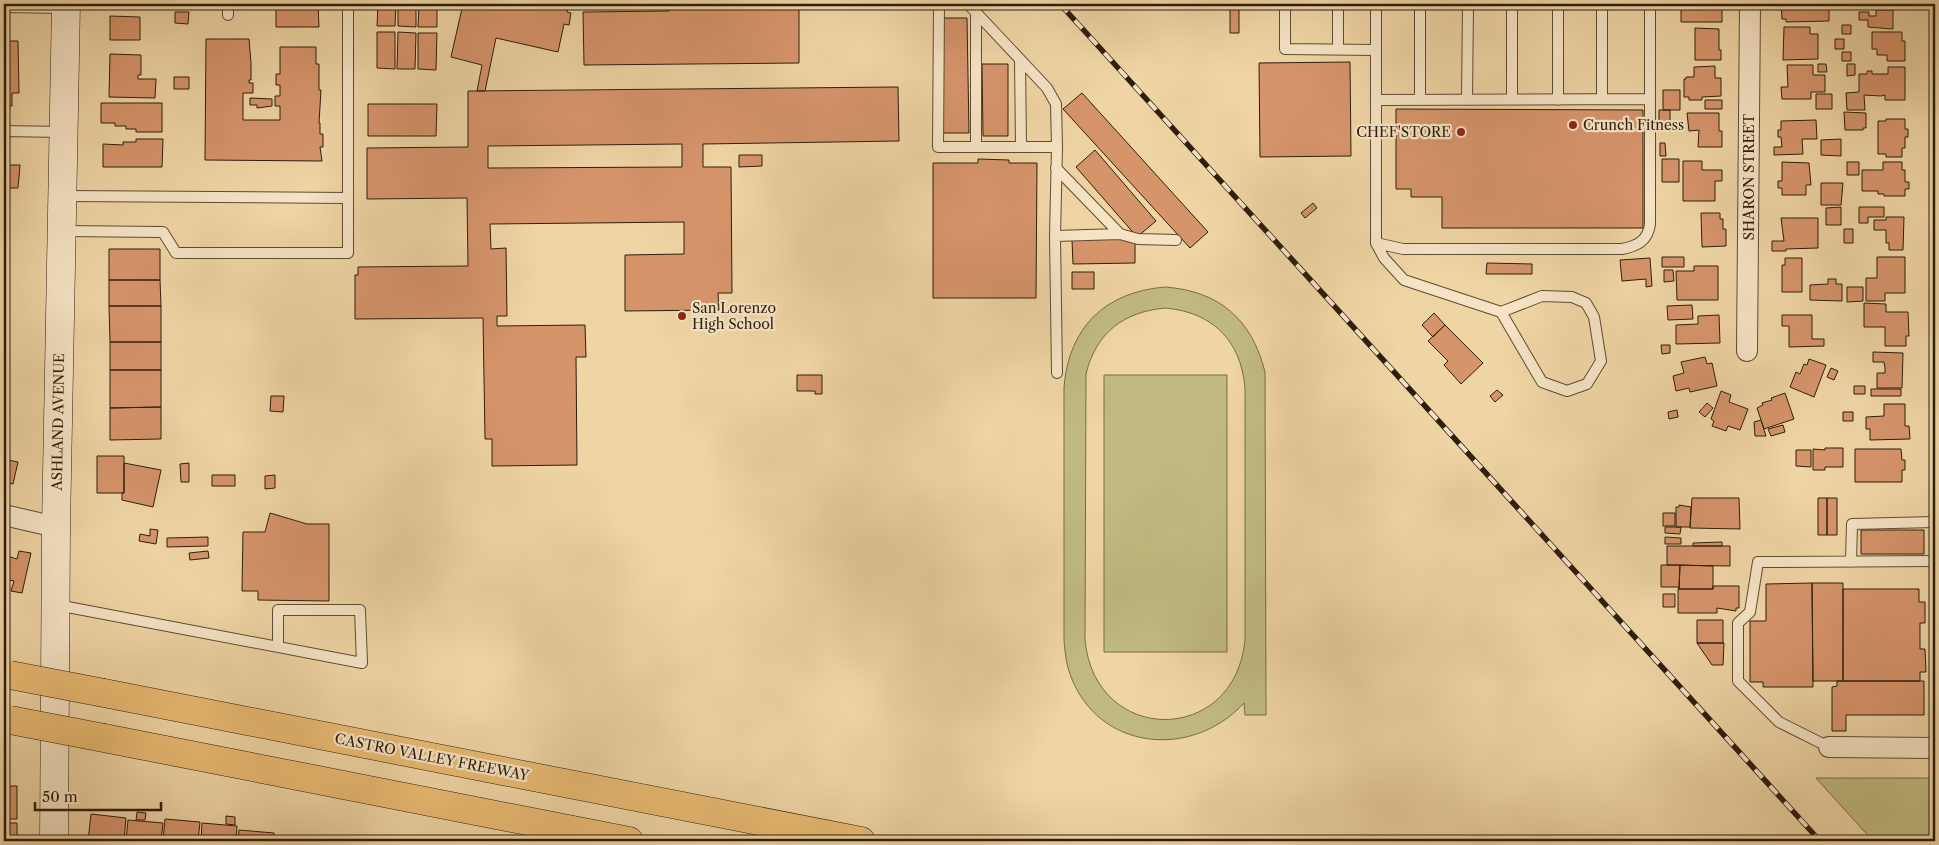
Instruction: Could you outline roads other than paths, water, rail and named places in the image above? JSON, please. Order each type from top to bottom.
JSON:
[{"type":"highway","name":"CASTRO VALLEY FREEWAY","points":[[7,674],[861,841]]},
{"type":"highway","points":[[7,719],[629,841]]},
{"type":"street","name":"SHARON STREET","points":[[1747,351],[1750,4]]},
{"type":"street","name":"ASHLAND AVENUE","points":[[54,841],[56,527],[65,6]]},
{"type":"street","points":[[4,515],[56,527]]},
{"type":"street","points":[[1829,747],[1935,748]]},
{"type":"lane","points":[[228,4],[228,15]]},
{"type":"lane","points":[[61,231],[163,232],[176,253],[348,253],[348,4]]},
{"type":"lane","points":[[939,4],[938,147],[1057,147]]},
{"type":"lane","points":[[968,4],[1047,88],[1056,104],[1057,373]]},
{"type":"lane","points":[[1285,4],[1284,50],[1376,50]]},
{"type":"lane","points":[[1338,4],[1338,50]]},
{"type":"lane","points":[[1376,4],[1376,243],[1384,258],[1404,280],[1501,312],[1542,296],[1572,297],[1586,303],[1594,317],[1601,361],[1587,384],[1567,391],[1542,382],[1501,312]]},
{"type":"lane","points":[[1420,4],[1420,100]]},
{"type":"lane","points":[[1467,100],[1468,4]]},
{"type":"lane","points":[[1512,4],[1512,100]]},
{"type":"lane","points":[[1558,4],[1558,100]]},
{"type":"lane","points":[[1602,4],[1602,100]]},
{"type":"lane","points":[[1376,243],[1403,249],[1622,249],[1632,247],[1643,241],[1648,234],[1650,224],[1650,4]]},
{"type":"lane","points":[[4,7],[65,6]]},
{"type":"lane","points":[[976,12],[976,147]]},
{"type":"lane","points":[[1020,59],[1021,147]]},
{"type":"lane","points":[[1376,100],[1650,99]]},
{"type":"lane","points":[[4,131],[63,132]]},
{"type":"lane","points":[[1056,168],[1120,234]]},
{"type":"lane","points":[[62,196],[348,198]]},
{"type":"lane","points":[[1056,236],[1120,234],[1138,239],[1176,240]]},
{"type":"lane","points":[[1851,562],[1852,524],[1935,522]]},
{"type":"lane","points":[[1829,747],[1779,722],[1738,681],[1738,623],[1750,612],[1758,562],[1935,561]]},
{"type":"lane","points":[[56,605],[278,646],[362,664],[360,610],[278,610],[278,646]]},
{"type":"railway","points":[[1060,4],[1820,841]]},
{"type":"place","name":"Crunch Fitness","points":[[1573,125]]},
{"type":"place","name":"CHEF'STORE","points":[[1461,132]]},
{"type":"place","name":"San Lorenzo High School","points":[[682,316]]}]
